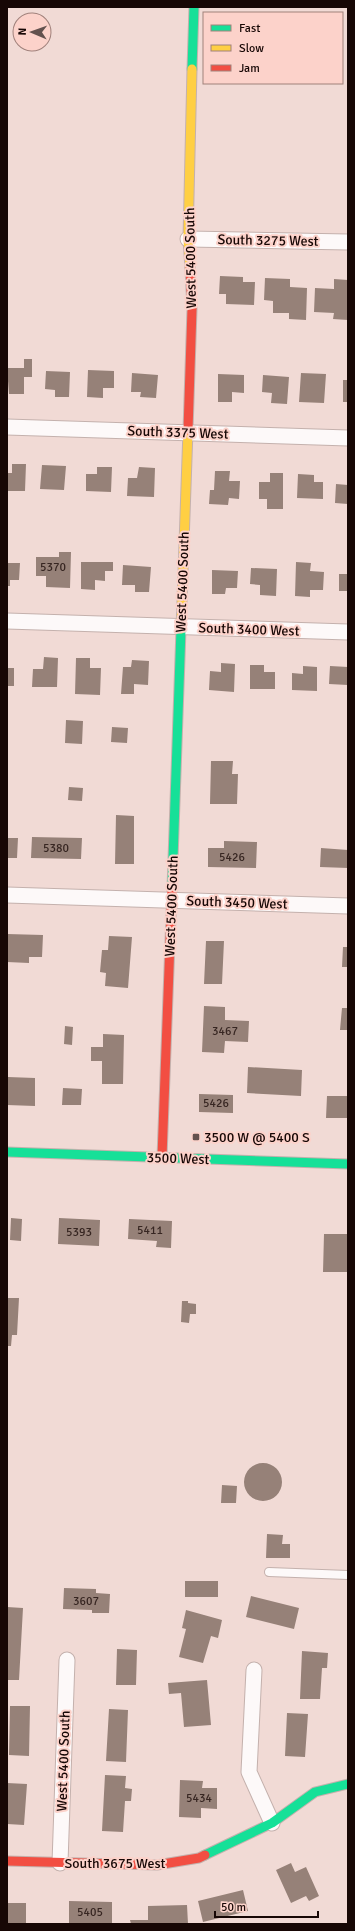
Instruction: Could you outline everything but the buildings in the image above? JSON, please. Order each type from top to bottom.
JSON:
[{"type":"street","name":"West 5400 South","points":[[162,1157],[192,309],[188,239],[194,7]]},
{"type":"street","name":"South 3275 West","points":[[188,239],[348,242]]},
{"type":"street","name":"South 3375 West","points":[[7,427],[348,438]]},
{"type":"street","name":"South 3400 West","points":[[7,620],[348,632]]},
{"type":"street","name":"South 3450 West","points":[[7,895],[348,906]]},
{"type":"street","name":"3500 West","points":[[7,1152],[348,1164]]},
{"type":"street","name":"West 5400 South","points":[[60,1863],[67,1660]]},
{"type":"street","points":[[254,1670],[249,1772],[272,1823]]},
{"type":"street","name":"South 3675 West","points":[[7,1861],[157,1865],[199,1858],[272,1823],[315,1792],[348,1784]]},
{"type":"lane","points":[[269,1572],[348,1575]]},
{"type":"traffic: fast","points":[[192,69],[194,7]]},
{"type":"traffic: fast","points":[[172,888],[181,629]]},
{"type":"traffic: fast","points":[[7,1152],[348,1164]]},
{"type":"traffic: fast","points":[[205,1855],[272,1823],[315,1792],[348,1784]]},
{"type":"traffic: slow","points":[[190,268],[188,239],[192,69]]},
{"type":"traffic: slow","points":[[181,629],[188,430]]},
{"type":"traffic: jam","points":[[188,430],[192,309],[190,268]]},
{"type":"traffic: jam","points":[[162,1157],[172,888]]},
{"type":"traffic: jam","points":[[7,1861],[157,1865],[199,1858],[205,1855]]},
{"type":"place","name":"3500 W @ 5400 S","points":[[196,1137]]}]
